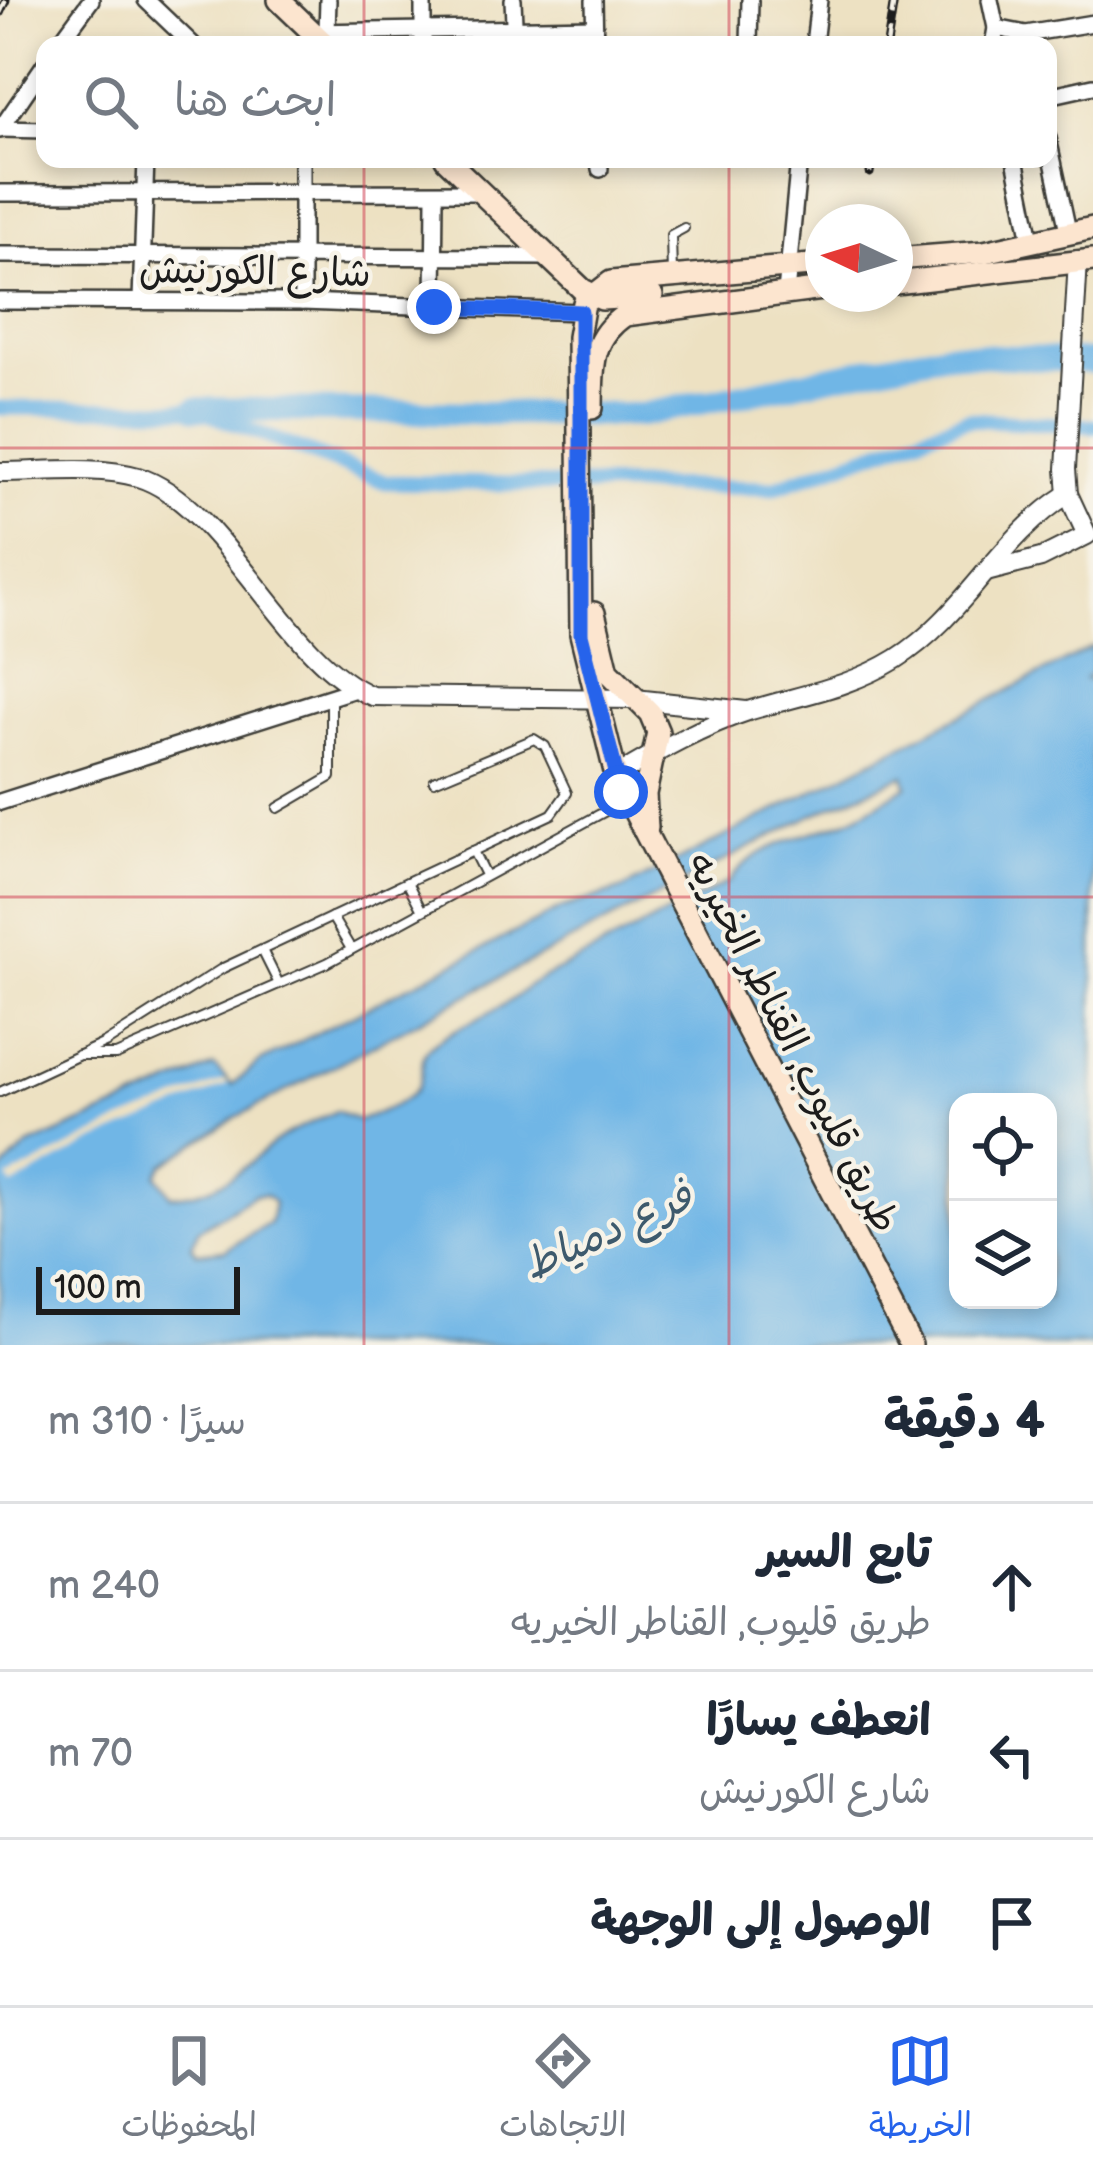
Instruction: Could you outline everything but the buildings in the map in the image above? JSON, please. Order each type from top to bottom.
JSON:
[{"type":"main road","points":[[279,0],[320,36]]},
{"type":"main road","points":[[456,168],[549,257],[585,303]]},
{"type":"main road","points":[[913,258],[984,252],[1093,228]]},
{"type":"main road","points":[[913,281],[1086,260]]},
{"type":"main road","points":[[585,303],[611,282],[805,265]]},
{"type":"main road","points":[[585,303],[722,290],[741,297]]},
{"type":"main road","points":[[586,346],[636,310],[805,291]]},
{"type":"main road","name":"طريق قليوب, القناطر الخيريه","points":[[585,303],[581,634],[616,776],[911,1345]]},
{"type":"main road","name":"طريق قليوب, القناطر الخيريه","points":[[585,528],[598,648],[615,681],[655,722],[656,752],[645,794],[648,835]]},
{"type":"street","points":[[65,36],[91,0]]},
{"type":"street","points":[[146,0],[184,36]]},
{"type":"street","points":[[323,36],[328,0]]},
{"type":"street","points":[[423,0],[423,36]]},
{"type":"street","points":[[513,0],[515,36],[595,27]]},
{"type":"street","points":[[594,0],[595,36]]},
{"type":"street","points":[[749,36],[750,0]]},
{"type":"street","points":[[815,36],[819,0]]},
{"type":"street","points":[[990,0],[994,36]]},
{"type":"street","points":[[1043,36],[1093,23]]},
{"type":"street","points":[[0,129],[36,78]]},
{"type":"street","points":[[1057,93],[1093,86]]},
{"type":"street","points":[[0,129],[36,130]]},
{"type":"street","points":[[141,300],[145,168]]},
{"type":"street","points":[[302,168],[302,302]]},
{"type":"street","points":[[786,293],[784,267],[798,168]]},
{"type":"street","points":[[1017,168],[1031,241]]},
{"type":"street","points":[[1054,168],[1068,231]]},
{"type":"street","points":[[0,193],[481,192]]},
{"type":"street","points":[[434,307],[435,193]]},
{"type":"street","points":[[0,255],[549,257]]},
{"type":"street","points":[[986,572],[1090,539],[1068,494],[1066,470],[1076,295],[1086,260]]},
{"type":"street","name":"شارع الكورنيش","points":[[0,301],[434,307],[585,303]]},
{"type":"street","points":[[0,472],[118,474],[160,488],[211,534],[334,674],[355,689],[390,698],[635,699],[746,711]]},
{"type":"street","points":[[616,776],[746,711],[802,699],[895,660],[929,635],[1012,540],[1068,494]]},
{"type":"street","points":[[0,802],[355,689]]},
{"type":"lane","points":[[672,276],[671,235],[684,228]]},
{"type":"lane","points":[[278,808],[332,777],[331,697]]},
{"type":"lane","points":[[0,1091],[78,1055],[262,950],[558,810],[567,787],[543,743],[529,739],[434,781]]},
{"type":"lane","points":[[78,1055],[116,1055],[279,985],[625,800]]},
{"type":"lane","points":[[473,851],[485,874]]},
{"type":"lane","points":[[407,882],[422,909]]},
{"type":"lane","points":[[332,917],[351,949]]},
{"type":"lane","points":[[262,950],[279,985]]},
{"type":"water","name":"فرع دمياط","points":[[1093,647],[1093,672],[1085,679],[1093,681],[1093,1345],[0,1345],[0,1173],[28,1146],[214,1066],[232,1085],[260,1062],[563,908],[621,890]],"holes":[[[904,775],[907,786],[848,820],[753,858],[730,881],[528,986],[506,1004],[444,1037],[425,1055],[417,1088],[398,1103],[359,1121],[336,1111],[284,1136],[236,1173],[200,1191],[171,1196],[157,1175],[163,1165],[235,1118],[812,815]],[[254,1195],[266,1195],[274,1203],[270,1223],[225,1250],[197,1253],[192,1246],[198,1230]]]},
{"type":"pier","points":[[226,1080],[228,1085],[90,1143],[12,1186],[8,1178],[121,1121]]},
{"type":"waterway","points":[[196,409],[641,415],[946,353],[1093,362]]},
{"type":"waterway","points":[[0,408],[196,409],[385,482],[773,488],[968,419],[1093,426]]},
{"type":"railway","points":[[0,13],[6,0]]},
{"type":"railway","points":[[888,36],[894,0]]},
{"type":"railway","points":[[870,173],[871,168]]},
{"type":"route","points":[[434,307],[581,312],[581,634],[621,792]]}]
